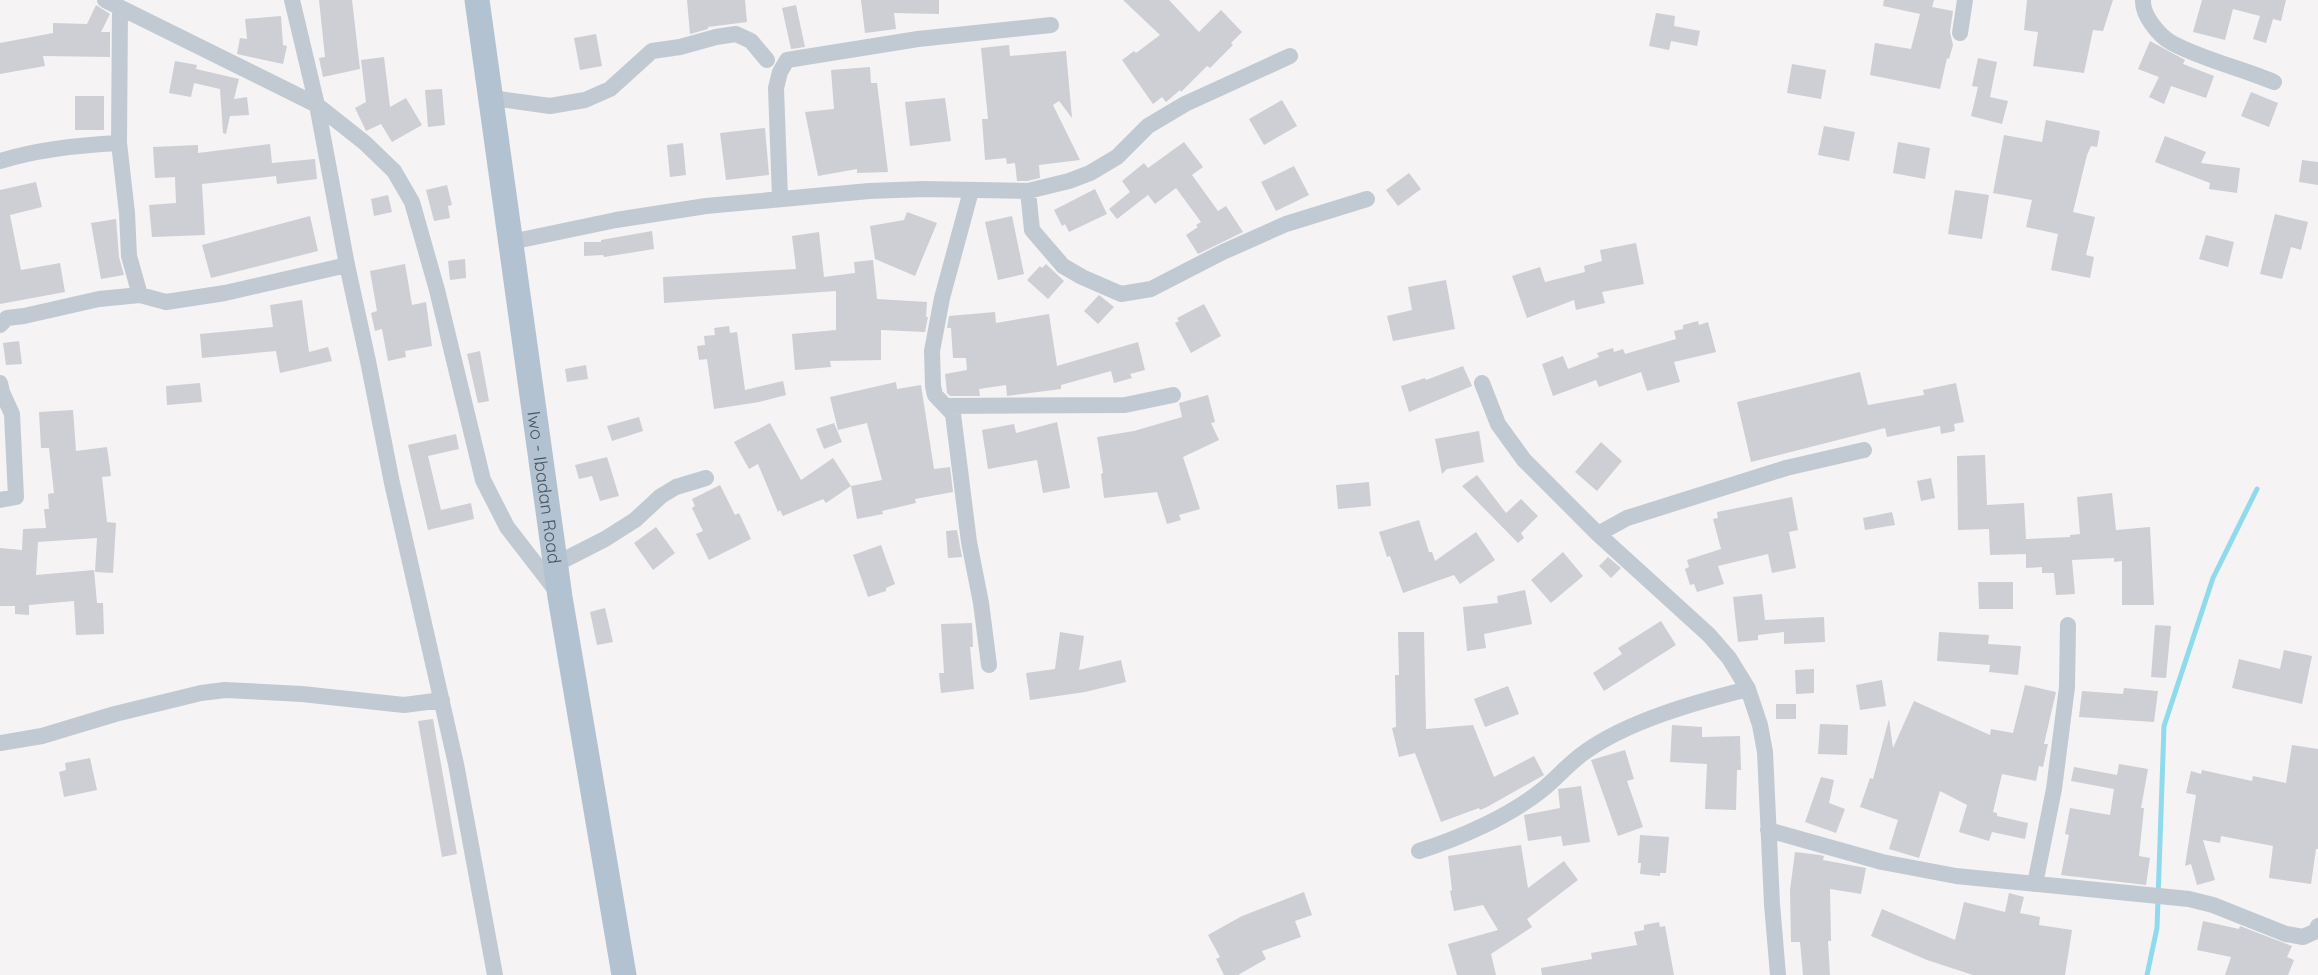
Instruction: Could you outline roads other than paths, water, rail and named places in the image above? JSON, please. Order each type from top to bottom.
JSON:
[{"type":"main road","name":"Iwo - Ibadan Road","points":[[477,0],[560,597],[624,975]]},
{"type":"street","points":[[105,0],[317,105],[365,143],[394,171],[412,202],[437,290],[484,480],[507,527],[560,597]]},
{"type":"street","points":[[292,0],[317,105],[347,265],[392,483],[456,764],[495,975]]},
{"type":"street","points":[[1960,33],[1965,0]]},
{"type":"street","points":[[2143,0],[2142,8],[2155,28],[2171,42],[2274,82]]},
{"type":"street","points":[[120,9],[119,143],[127,213],[129,256],[140,295]]},
{"type":"street","points":[[780,198],[776,88],[780,72],[787,60],[918,39],[1051,26]]},
{"type":"street","points":[[492,98],[550,106],[585,100],[610,89],[652,51],[680,47],[716,37],[736,34],[751,41],[767,60]]},
{"type":"street","points":[[511,242],[648,214],[780,198],[924,189],[1028,191],[1069,181],[1090,173],[1117,157],[1148,126],[1185,104],[1290,56]]},
{"type":"street","points":[[0,161],[26,153],[70,146],[119,143]]},
{"type":"street","points":[[971,191],[942,298],[932,351],[935,395],[953,414],[969,542],[981,603],[989,665]]},
{"type":"street","points":[[1028,191],[1032,230],[1063,266],[1082,278],[1121,294],[1151,289],[1223,252],[1286,224],[1367,199]]},
{"type":"street","points":[[0,325],[7,318],[24,316],[90,300],[140,295],[166,302],[225,293],[347,265]]},
{"type":"street","points":[[0,383],[12,414],[16,497],[0,500]]},
{"type":"street","points":[[1482,383],[1498,424],[1524,460],[1598,534],[1709,635],[1729,658],[1748,689],[1760,725],[1765,752],[1768,830],[1778,975]]},
{"type":"street","points":[[946,406],[1125,405],[1173,395]]},
{"type":"street","points":[[1598,534],[1627,518],[1786,468],[1864,450]]},
{"type":"street","points":[[556,564],[635,520],[661,496],[676,487],[706,478]]},
{"type":"street","points":[[2035,884],[2054,789],[2066,696],[2068,625]]},
{"type":"street","points":[[1419,851],[1465,834],[1525,802],[1542,790],[1584,752],[1624,730],[1717,696],[1748,689]]},
{"type":"street","points":[[0,743],[42,736],[115,714],[201,693],[225,690],[302,694],[404,705],[442,700]]},
{"type":"street","points":[[1768,830],[1882,862],[1956,876],[2189,899],[2213,905],[2286,934],[2303,937],[2316,932],[2318,926]]},
{"type":"waterway","points":[[2147,975],[2157,928],[2164,726],[2213,578],[2257,489]]}]
